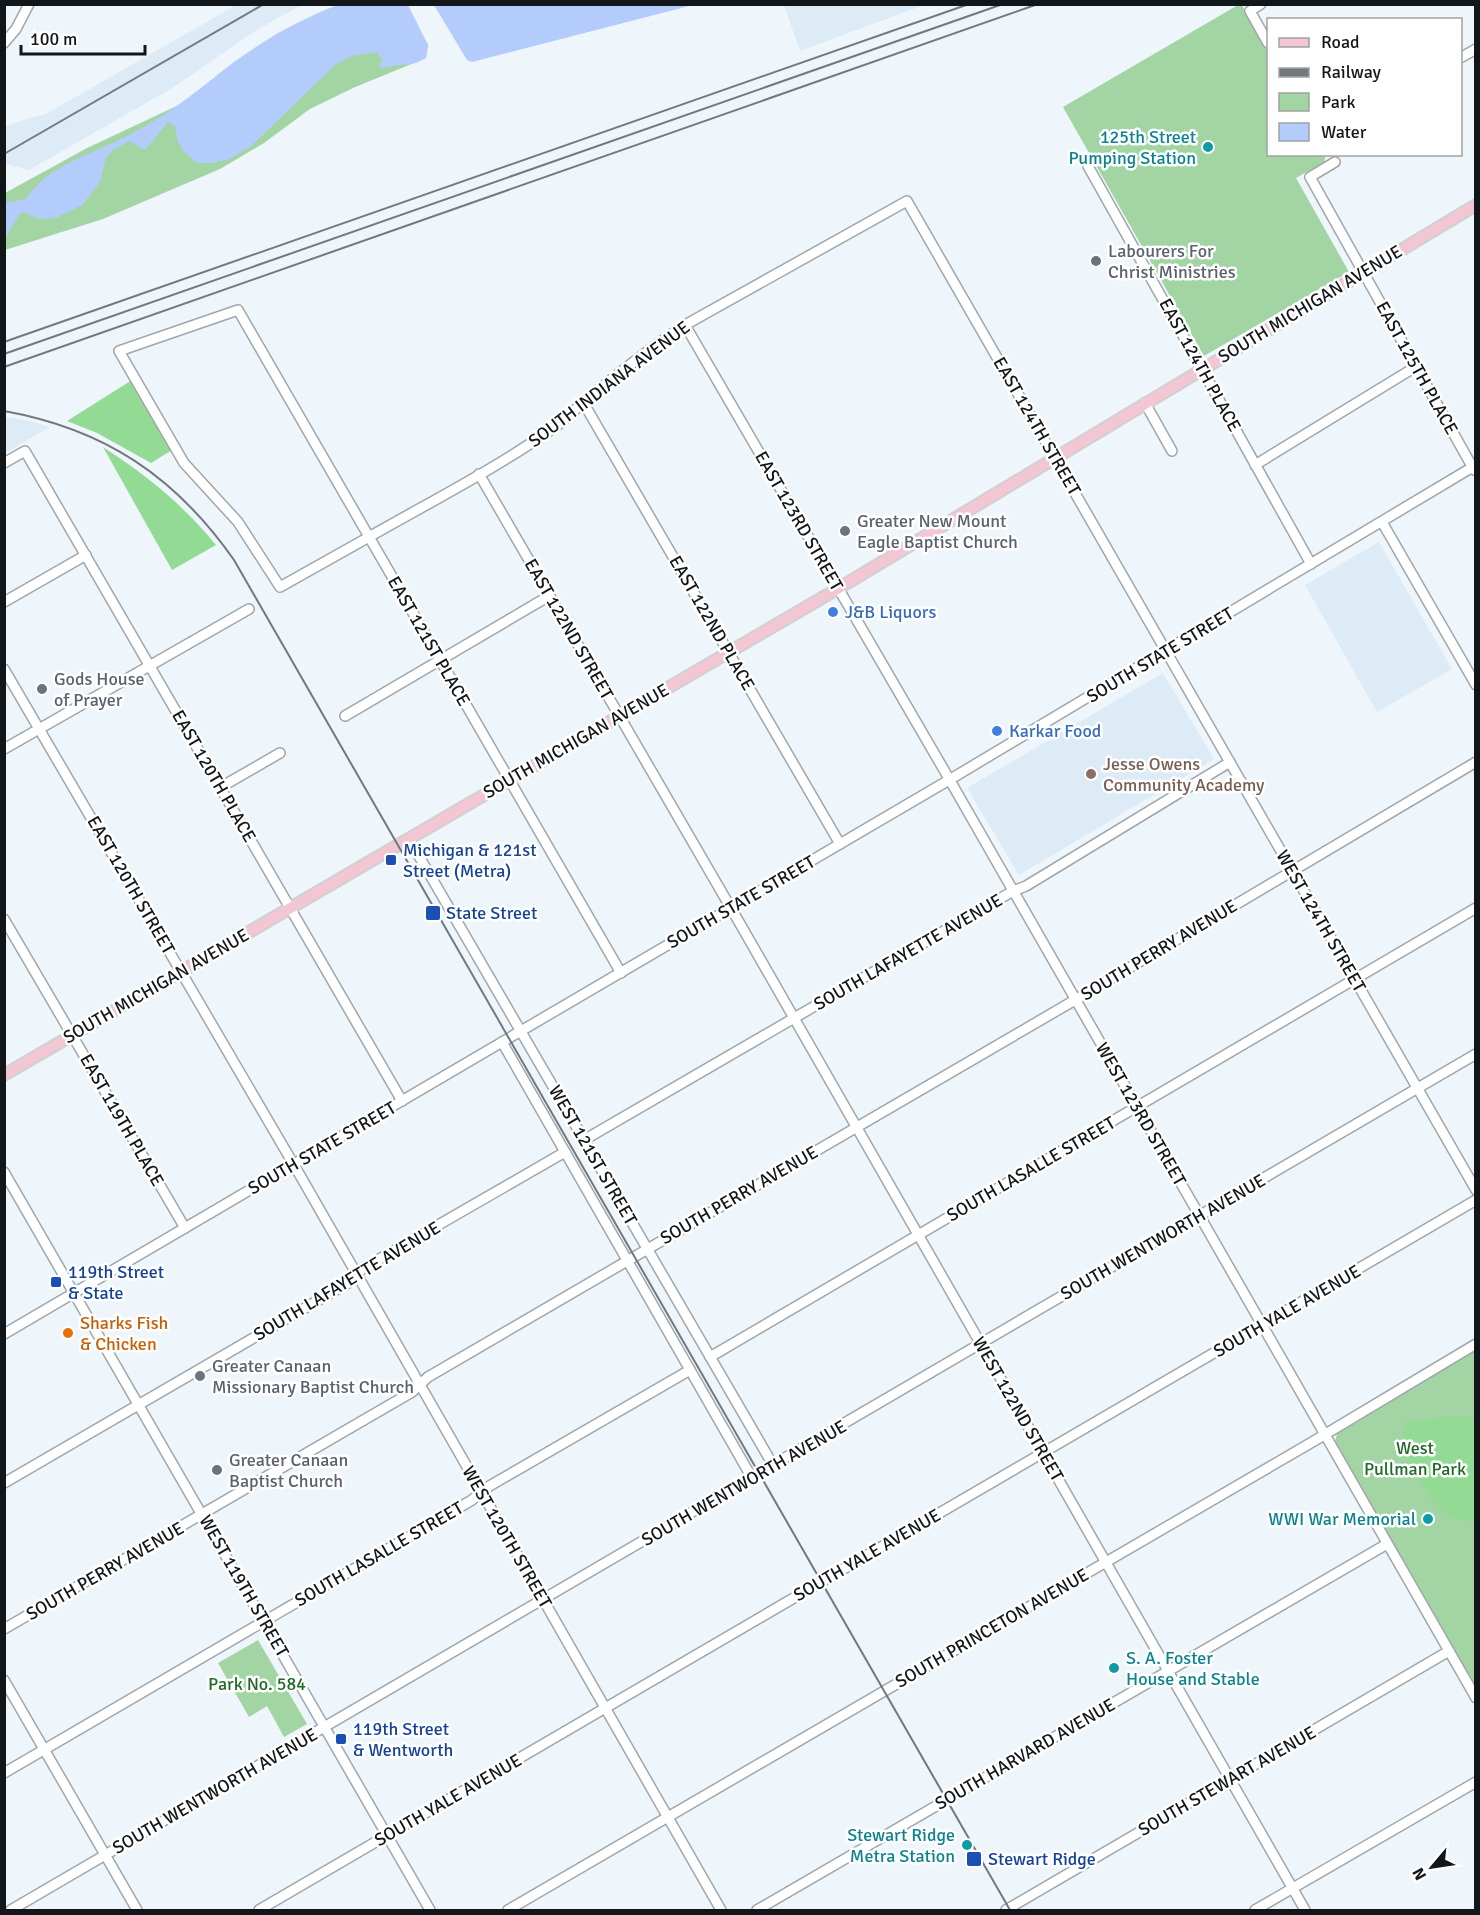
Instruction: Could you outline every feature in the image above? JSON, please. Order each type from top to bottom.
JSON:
[{"type":"main road","name":"SOUTH MICHIGAN AVENUE","points":[[4,1075],[839,588],[1475,207]]},
{"type":"street","points":[[4,43],[16,29],[29,4]]},
{"type":"street","points":[[1261,4],[1250,11],[1267,40]]},
{"type":"street","points":[[1462,57],[1476,49]]},
{"type":"street","name":"EAST 125TH PLACE","points":[[1335,157],[1310,177],[1475,468]]},
{"type":"street","name":"EAST 124TH PLACE","points":[[1088,166],[1311,564]]},
{"type":"street","name":"SOUTH INDIANA AVENUE","points":[[280,587],[525,447],[561,422],[660,341],[685,325],[907,201]]},
{"type":"street","name":"EAST 124TH STREET","points":[[907,201],[1166,651]]},
{"type":"street","name":"EAST 121ST PLACE","points":[[280,587],[238,522],[184,463],[120,351],[238,310],[621,973]]},
{"type":"street","name":"EAST 123RD STREET","points":[[685,325],[950,780]]},
{"type":"street","points":[[1255,465],[1417,366]]},
{"type":"street","name":"EAST 122ND PLACE","points":[[583,402],[840,844]]},
{"type":"street","points":[[1145,403],[1172,451]]},
{"type":"street","name":"EAST 120TH PLACE","points":[[4,463],[26,451],[402,1101]]},
{"type":"street","name":"SOUTH STATE STREET","points":[[4,1334],[950,780],[1475,468]]},
{"type":"street","name":"EAST 122ND STREET","points":[[479,474],[731,908]]},
{"type":"street","points":[[1382,522],[1476,686]]},
{"type":"street","points":[[4,602],[86,555]]},
{"type":"street","points":[[345,716],[549,596]]},
{"type":"street","points":[[4,749],[249,609]]},
{"type":"street","name":"WEST 124TH STREET","points":[[1166,651],[1476,1190]]},
{"type":"street","name":"EAST 120TH STREET","points":[[4,669],[293,1164]]},
{"type":"street","points":[[221,787],[280,753]]},
{"type":"street","name":"SOUTH LAFAYETTE AVENUE","points":[[585,1140],[1013,891],[1026,886],[1230,762]]},
{"type":"street","name":"SOUTH PERRY AVENUE","points":[[4,1629],[411,1393],[425,1378],[1075,1000],[1476,762]]},
{"type":"street","name":"WEST 123RD STREET","points":[[950,780],[1476,1698]]},
{"type":"street","name":"WEST 121ST STREET","points":[[409,839],[773,1466]]},
{"type":"street","name":"WEST 122ND STREET","points":[[731,908],[1305,1911]]},
{"type":"street","name":"SOUTH LASALLE STREET","points":[[710,1357],[1476,908]]},
{"type":"street","name":"EAST 119TH PLACE","points":[[4,919],[185,1228]]},
{"type":"street","name":"WEST 121ST STREET","points":[[502,1042],[752,1478]]},
{"type":"street","name":"SOUTH WENTWORTH AVENUE","points":[[11,1911],[1476,1054]]},
{"type":"street","name":"SOUTH LAFAYETTE AVENUE","points":[[4,1483],[348,1283],[362,1269],[565,1152]]},
{"type":"street","name":"WEST 120TH STREET","points":[[293,1164],[721,1911]]},
{"type":"street","name":"WEST 119TH STREET","points":[[4,1172],[430,1911]]},
{"type":"street","name":"SOUTH YALE AVENUE","points":[[259,1911],[1476,1200]]},
{"type":"street","name":"SOUTH PRINCETON AVENUE","points":[[508,1911],[1476,1344]]},
{"type":"street","name":"SOUTH LASALLE STREET","points":[[4,1773],[690,1370]]},
{"type":"street","name":"SOUTH HARVARD AVENUE","points":[[757,1911],[1387,1544]]},
{"type":"street","name":"SOUTH STEWART AVENUE","points":[[1006,1911],[1449,1651]]},
{"type":"street","points":[[4,1680],[137,1911]]},
{"type":"street","points":[[1255,1911],[1476,1782]]},
{"type":"shaded area","points":[[238,4],[301,5],[252,33],[174,87],[29,170],[5,164],[5,127],[46,114]]},
{"type":"shaded area","points":[[784,4],[924,5],[800,51]]},
{"type":"shaded area","points":[[5,417],[30,421],[50,427],[5,453]]},
{"type":"shaded area","points":[[1379,542],[1452,669],[1377,712],[1305,585]]},
{"type":"shaded area","name":"Jesse Owens Community Academy","points":[[1163,673],[1214,759],[1019,875],[967,788]]},
{"type":"green space","points":[[404,5],[428,45],[426,58],[353,88],[310,109],[264,143],[220,169],[103,219],[5,250],[5,193],[87,148],[183,103],[278,33]]},
{"type":"green space","points":[[1238,5],[1242,5],[1267,49],[1267,156],[1326,156],[1324,162],[1296,178],[1349,272],[1204,356],[1063,107]]},
{"type":"green space","points":[[132,380],[172,450],[151,463],[97,433],[67,421]]},
{"type":"green space","points":[[103,447],[164,492],[216,545],[172,570]]},
{"type":"green space","name":"West Pullman Park","points":[[1475,1351],[1475,1687],[1335,1441],[1337,1434]]},
{"type":"green space","points":[[1455,1416],[1475,1418],[1475,1521],[1452,1518],[1437,1505],[1421,1484],[1405,1449],[1403,1438],[1407,1422]]},
{"type":"green space","name":"Park No. 584","points":[[258,1640],[307,1724],[284,1737],[267,1706],[249,1717],[218,1663]]},
{"type":"water","points":[[338,5],[408,5],[428,45],[426,58],[416,63],[379,68],[382,60],[377,52],[352,56],[336,64],[250,147],[229,159],[213,163],[198,163],[184,152],[178,142],[175,126],[168,122],[145,150],[129,141],[112,151],[106,158],[100,182],[82,205],[56,218],[40,219],[21,212],[5,238],[5,203],[26,199],[43,180],[65,165],[146,126],[177,106],[259,45],[284,30]]},
{"type":"water","points":[[434,5],[693,5],[472,62],[467,60]]},
{"type":"railway","points":[[4,154],[264,4]]},
{"type":"railway","points":[[4,342],[969,4]]},
{"type":"railway","points":[[4,354],[1003,4]]},
{"type":"railway","points":[[4,367],[1038,4]]},
{"type":"railway","points":[[4,411],[41,419],[74,430],[106,444],[135,461],[188,504],[234,560],[1010,1910]]},
{"type":"place","name":"125th Street Pumping Station","points":[[1208,147]]},
{"type":"place","name":"Labourers For Christ Ministries","points":[[1096,261]]},
{"type":"place","name":"Greater New Mount Eagle Baptist Church","points":[[845,531]]},
{"type":"place","name":"J&B Liquors","points":[[833,612]]},
{"type":"place","name":"Gods House of Prayer","points":[[42,689]]},
{"type":"place","name":"Karkar Food","points":[[997,731]]},
{"type":"place","name":"Jesse Owens Community Academy","points":[[1091,774]]},
{"type":"place","name":"Michigan & 121st Street (Metra)","points":[[391,860]]},
{"type":"place","name":"State Street","points":[[433,913]]},
{"type":"place","name":"119th Street & State","points":[[56,1282]]},
{"type":"place","name":"Sharks Fish & Chicken","points":[[68,1333]]},
{"type":"place","name":"Greater Canaan Missionary Baptist Church","points":[[200,1376]]},
{"type":"place","name":"Greater Canaan Baptist Church","points":[[217,1470]]},
{"type":"place","name":"WWI War Memorial","points":[[1428,1519]]},
{"type":"place","name":"S. A. Foster House and Stable","points":[[1114,1668]]},
{"type":"place","name":"119th Street & Wentworth","points":[[341,1739]]},
{"type":"place","name":"Stewart Ridge Metra Station","points":[[967,1845]]},
{"type":"place","name":"Stewart Ridge","points":[[974,1859]]}]
